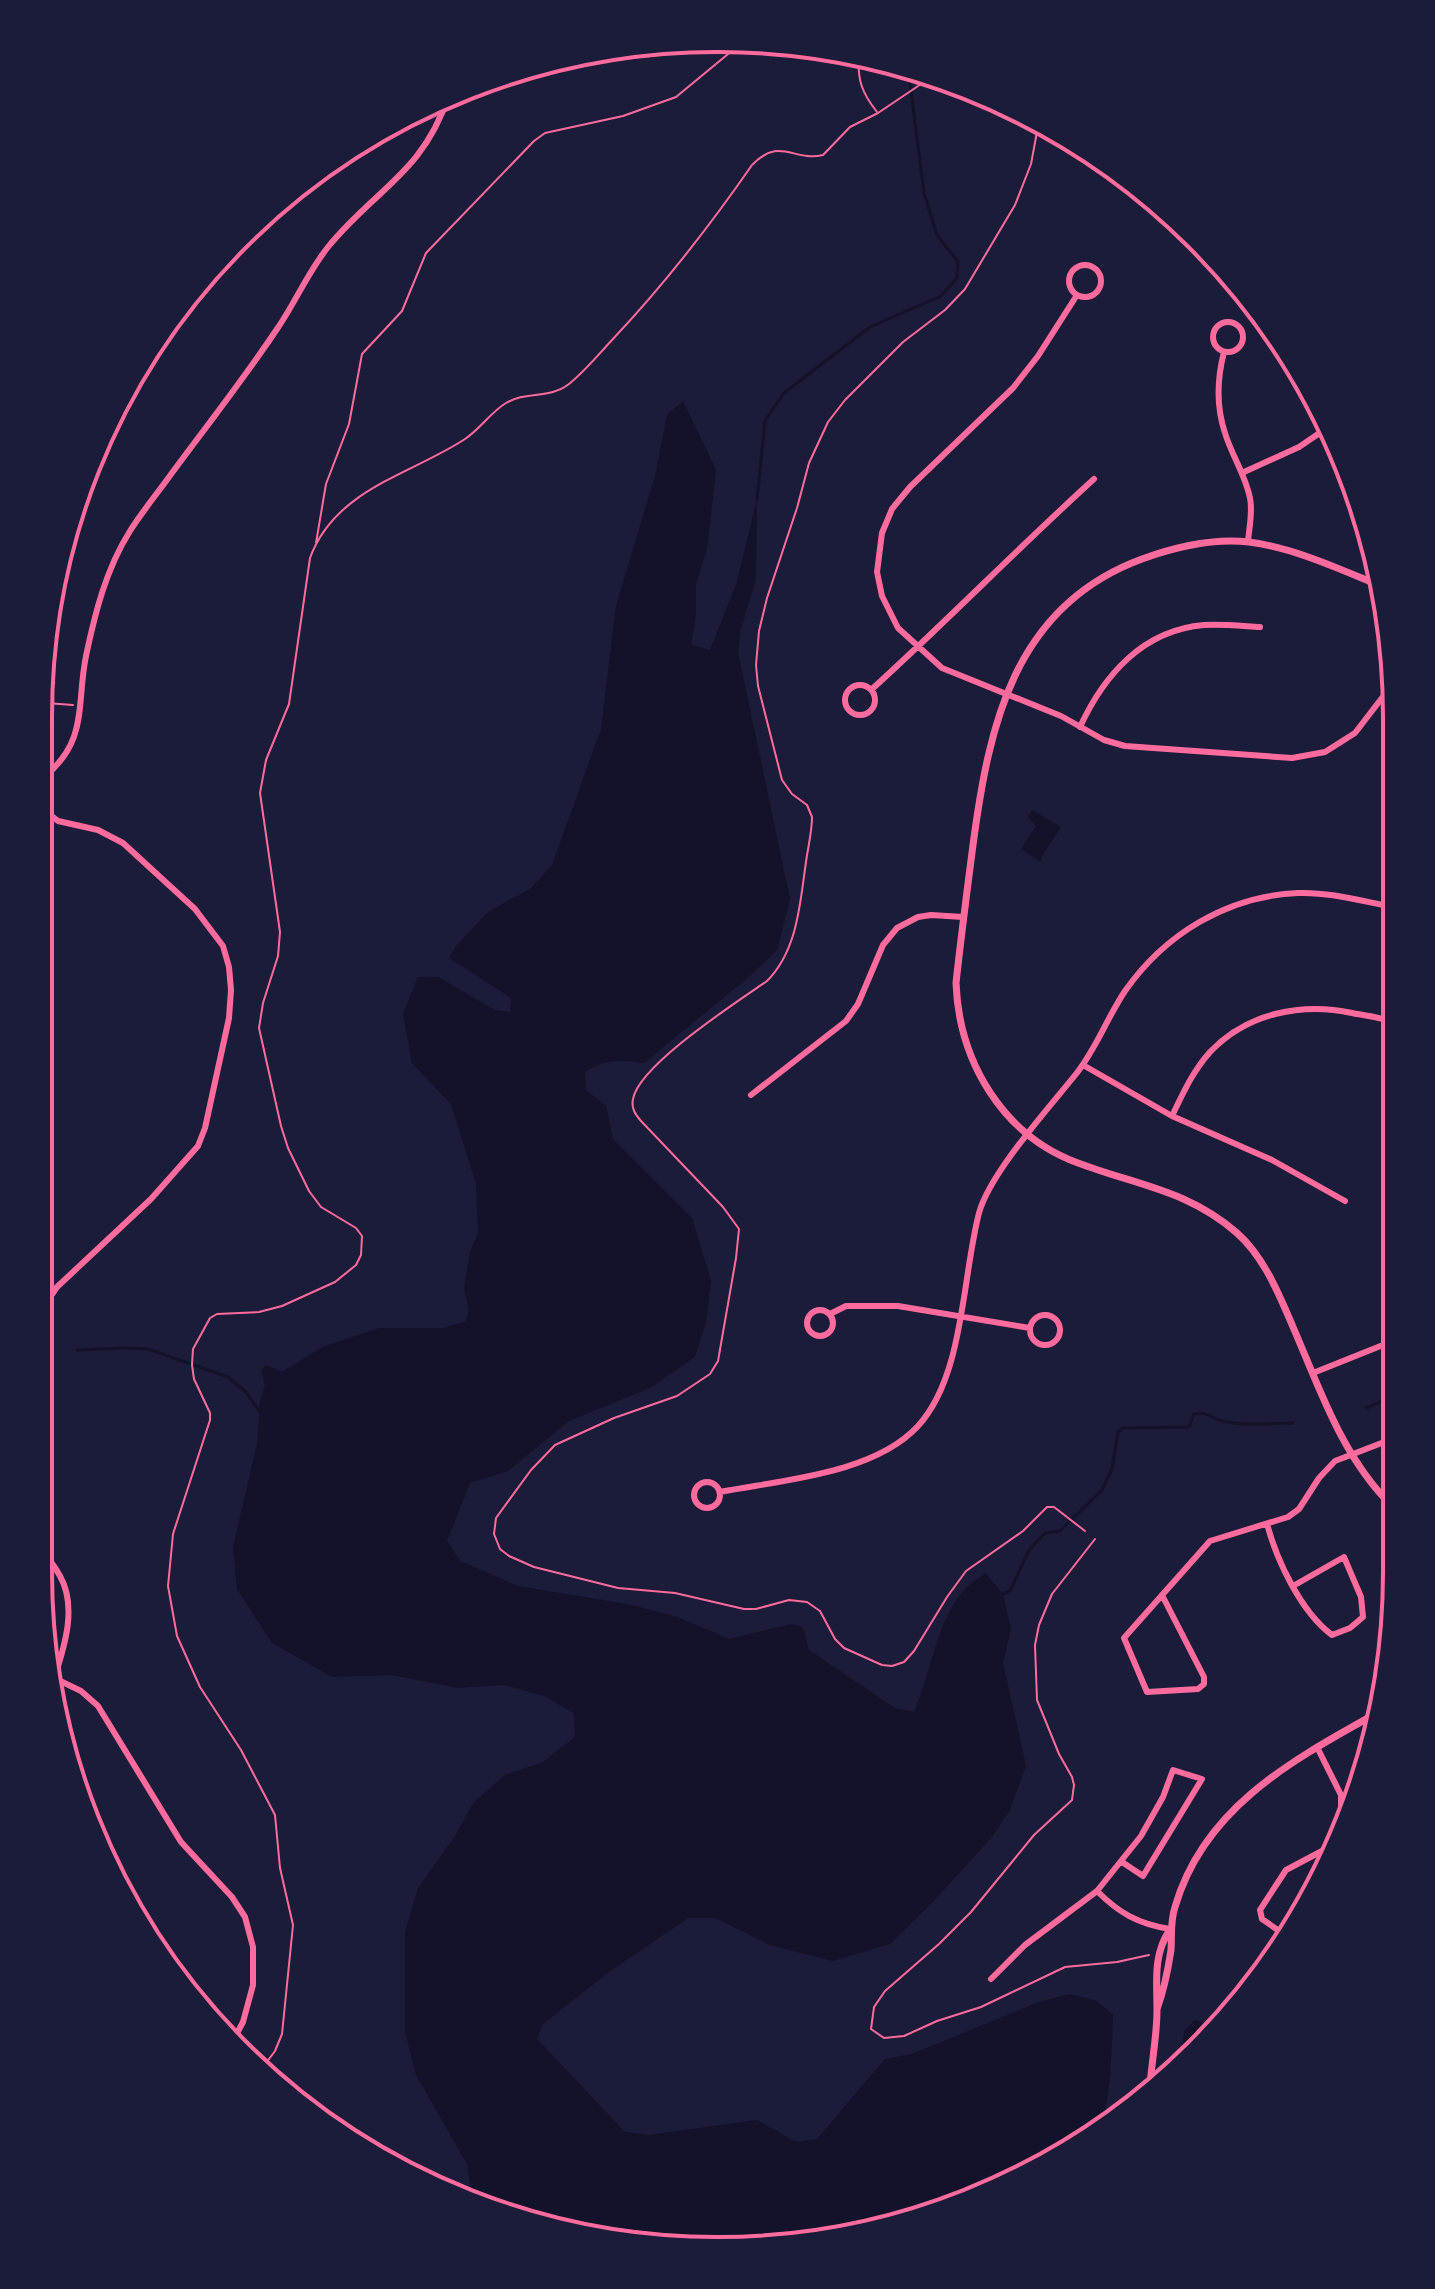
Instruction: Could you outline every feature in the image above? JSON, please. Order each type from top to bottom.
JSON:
[{"type":"street","points":[[52,770],[75,737],[82,705],[85,661],[102,589],[131,530],[278,329],[327,249],[407,170],[440,122],[443,112]]},
{"type":"street","points":[[1090,266],[1101,277],[1100,287],[1093,295],[1077,295],[1070,287],[1070,277],[1075,268],[1090,266]]},
{"type":"street","points":[[1077,295],[1038,356],[1013,388],[910,487],[892,509],[882,533],[877,572],[882,596],[898,628],[942,668],[1061,716],[1104,740],[1125,746],[1292,758],[1325,752],[1355,733],[1383,697]]},
{"type":"street","points":[[1233,323],[1243,334],[1242,344],[1234,351],[1224,352],[1214,343],[1214,333],[1219,325],[1233,323]]},
{"type":"street","points":[[1224,352],[1219,370],[1218,405],[1225,435],[1244,472],[1251,502],[1248,542]]},
{"type":"street","points":[[1244,472],[1299,447],[1319,434]]},
{"type":"street","points":[[871,690],[975,594],[998,566],[1094,479]]},
{"type":"street","points":[[1368,581],[1304,556],[1248,542],[1194,544],[1169,549],[1102,577],[1050,621],[1005,693],[981,788],[956,983],[957,1008],[965,1046],[981,1081],[996,1103],[1028,1135],[1077,1163],[1162,1188],[1206,1209],[1240,1236],[1260,1260],[1352,1454],[1368,1480],[1383,1496]]},
{"type":"street","points":[[1080,727],[1091,702],[1109,675],[1130,655],[1151,642],[1177,630],[1203,625],[1260,627]]},
{"type":"street","points":[[856,686],[871,690],[875,698],[871,711],[858,715],[849,710],[845,701],[848,691],[856,686]]},
{"type":"street","points":[[52,816],[58,821],[98,830],[123,843],[195,909],[223,946],[231,990],[226,1032],[205,1128],[198,1146],[151,1199],[52,1294]]},
{"type":"street","points":[[720,1492],[851,1466],[889,1450],[918,1427],[938,1398],[951,1362],[980,1211],[993,1183],[1083,1065],[1122,995],[1142,968],[1173,938],[1212,914],[1254,899],[1298,893],[1340,896],[1383,905]]},
{"type":"street","points":[[751,1095],[846,1021],[858,1004],[883,945],[897,928],[918,917],[963,917]]},
{"type":"street","points":[[1172,1116],[1190,1080],[1211,1052],[1241,1028],[1271,1014],[1306,1008],[1337,1010],[1383,1020]]},
{"type":"street","points":[[1083,1065],[1172,1116],[1272,1160],[1345,1201]]},
{"type":"street","points":[[830,1314],[846,1306],[871,1304],[1030,1328]]},
{"type":"street","points":[[821,1310],[830,1314],[833,1324],[829,1333],[819,1337],[809,1332],[806,1322],[811,1313],[821,1310]]},
{"type":"street","points":[[1047,1316],[1057,1322],[1059,1333],[1053,1342],[1042,1345],[1033,1339],[1030,1328],[1036,1318],[1047,1316]]},
{"type":"street","points":[[1313,1373],[1383,1345]]},
{"type":"street","points":[[1162,1595],[1204,1677],[1204,1684],[1198,1689],[1147,1692],[1124,1638],[1162,1595],[1210,1541],[1288,1517],[1299,1509],[1325,1469],[1335,1461],[1383,1442]]},
{"type":"street","points":[[704,1482],[714,1484],[720,1492],[718,1502],[710,1508],[700,1506],[694,1498],[696,1488],[704,1482]]},
{"type":"street","points":[[1267,1524],[1275,1554],[1293,1586],[1322,1628],[1332,1635],[1350,1628],[1363,1617],[1361,1597],[1344,1557],[1293,1586]]},
{"type":"street","points":[[52,1563],[62,1577],[68,1600],[69,1620],[59,1664]]},
{"type":"street","points":[[62,1681],[81,1691],[98,1706],[181,1842],[232,1897],[245,1917],[253,1947],[253,1985],[238,2032]]},
{"type":"street","points":[[1151,2076],[1157,2009],[1165,1988],[1171,1945],[1170,1929],[1181,1890],[1198,1856],[1215,1830],[1251,1791],[1366,1719]]},
{"type":"street","points":[[1317,1747],[1341,1795],[1341,1803]]},
{"type":"street","points":[[991,1979],[1025,1945],[1097,1891],[1141,1836],[1163,1797],[1173,1770],[1202,1779],[1143,1876],[1122,1862]]},
{"type":"street","points":[[1278,1930],[1262,1919],[1260,1910],[1286,1870],[1321,1851]]},
{"type":"street","points":[[1097,1891],[1122,1914],[1140,1923],[1170,1929]]},
{"type":"path","points":[[267,2061],[282,2034],[293,1925],[280,1868],[275,1815],[241,1750],[200,1687],[177,1636],[168,1586],[173,1534],[210,1420],[210,1413],[194,1379],[192,1365],[193,1349],[205,1323],[217,1314],[259,1312],[282,1306],[335,1282],[356,1265],[361,1255],[362,1236],[356,1228],[321,1207],[309,1191],[288,1148],[259,1028],[263,1003],[278,956],[280,932],[260,800],[261,786],[266,760],[289,704],[308,569],[316,544],[326,484],[349,424],[362,354],[402,311],[426,253],[545,133],[623,116],[676,97],[730,52]]},
{"type":"path","points":[[858,68],[863,95],[878,113]]},
{"type":"path","points":[[316,544],[336,518],[381,481],[463,440],[510,400],[550,394],[572,382],[645,306],[752,165],[765,154],[778,150],[810,156],[823,155],[850,127],[878,113],[921,84]]},
{"type":"path","points":[[1037,134],[1031,164],[1015,205],[965,289],[951,306],[903,342],[845,400],[828,422],[809,463],[772,582],[758,642],[758,686],[782,780],[792,794],[807,805],[812,817],[792,939],[776,972],[767,981],[677,1048],[645,1077],[634,1095],[633,1109],[637,1116],[723,1207],[739,1229],[718,1361],[710,1374],[677,1396],[628,1412],[555,1445],[499,1512],[494,1534],[500,1549],[523,1563],[618,1588],[675,1593],[744,1609],[789,1600],[807,1602],[820,1611],[835,1639],[844,1648],[882,1665],[892,1666],[904,1662],[914,1651],[966,1571],[1023,1531],[1047,1507],[1054,1507],[1085,1531]]},
{"type":"path","points":[[52,703],[82,705]]},
{"type":"path","points":[[1095,1539],[1052,1594],[1039,1625],[1035,1645],[1037,1700],[1072,1777],[1072,1800],[1034,1835],[971,1912],[885,1991],[874,2007],[871,2029],[884,2038],[904,2036],[937,2021],[981,2007],[1056,1969],[1149,1955]]},
{"type":"shaded area","points":[[683,401],[716,470],[707,549],[696,584],[696,615],[691,645],[710,650],[737,582],[757,499],[756,579],[740,632],[738,652],[790,899],[777,950],[750,976],[644,1063],[613,1062],[585,1072],[586,1090],[606,1106],[613,1139],[692,1218],[711,1281],[706,1322],[695,1357],[650,1388],[569,1421],[508,1471],[470,1483],[447,1541],[460,1561],[518,1586],[627,1604],[678,1617],[729,1639],[790,1624],[803,1627],[809,1650],[895,1708],[914,1712],[947,1616],[965,1589],[985,1573],[1003,1594],[1011,1629],[1003,1663],[1026,1766],[1010,1810],[992,1837],[890,1944],[833,1961],[770,1945],[715,1918],[688,1918],[609,1972],[543,2024],[537,2039],[625,2132],[649,2135],[757,2120],[796,2142],[817,2139],[885,2059],[912,2054],[1039,2002],[1070,1994],[1097,2001],[1113,2015],[1104,2112],[1087,2125],[1012,2168],[931,2202],[847,2224],[761,2236],[674,2236],[631,2231],[545,2214],[471,2189],[467,2164],[416,2075],[405,2031],[405,1932],[418,1888],[455,1836],[474,1802],[505,1775],[543,1762],[575,1737],[574,1713],[544,1696],[504,1685],[458,1688],[392,1675],[332,1677],[272,1643],[237,1589],[233,1547],[257,1444],[260,1401],[265,1385],[261,1370],[266,1365],[282,1372],[322,1347],[379,1328],[444,1328],[466,1321],[469,1311],[464,1288],[470,1252],[478,1233],[476,1184],[451,1104],[412,1063],[403,1014],[418,977],[438,977],[495,1010],[510,1012],[511,998],[449,958],[488,912],[531,888],[552,865],[601,729],[616,606],[655,476],[667,415]]},
{"type":"shaded area","points":[[1032,810],[1061,827],[1041,862],[1021,849],[1036,826],[1028,817]]},
{"type":"shaded area","points":[[1195,2020],[1205,2023],[1183,2047],[1184,2031]]},
{"type":"waterway","points":[[757,499],[765,421],[784,393],[870,327],[941,296],[957,278],[958,262],[937,235],[924,193],[910,81]]},
{"type":"waterway","points":[[77,1350],[148,1349],[228,1377],[246,1392],[259,1411]]},
{"type":"waterway","points":[[1366,1408],[1383,1401]]},
{"type":"waterway","points":[[1003,1594],[1010,1591],[1029,1550],[1045,1533],[1060,1531],[1102,1490],[1112,1469],[1118,1432],[1123,1428],[1189,1427],[1194,1414],[1198,1413],[1238,1423],[1293,1423]]}]
